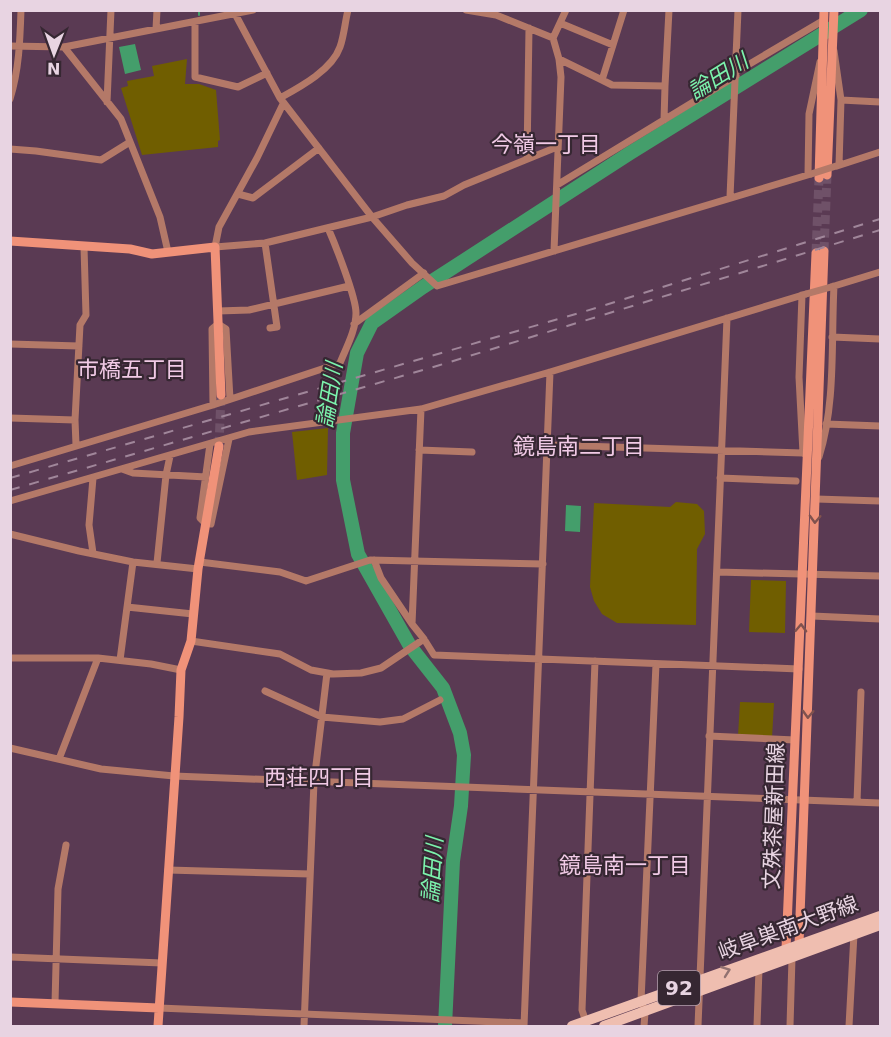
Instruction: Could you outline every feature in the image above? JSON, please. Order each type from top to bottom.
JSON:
[{"type":"main road","points":[[816,175],[828,45],[834,13]]},
{"type":"main road","points":[[824,17],[828,45]]},
{"type":"main road","points":[[10,242],[130,249],[152,254],[215,247],[218,324],[225,397]]},
{"type":"main road","name":"文殊茶屋新田線","points":[[789,954],[799,799],[812,616],[808,574],[805,454],[820,252],[816,499],[808,574],[799,669],[795,740],[799,799],[799,944]]},
{"type":"main road","points":[[158,1026],[181,670],[191,641],[215,445]]},
{"type":"main road","name":"岐阜巣南大野線","points":[[572,1026],[699,992],[759,969],[789,954],[799,944],[880,916]]},
{"type":"main road","name":"岐阜巣南大野線","points":[[604,1026],[699,980],[880,925]]},
{"type":"main road","points":[[10,1002],[159,1008]]},
{"type":"street","points":[[10,99],[16,82],[21,10]]},
{"type":"street","points":[[107,102],[111,10]]},
{"type":"street","points":[[156,29],[157,10]]},
{"type":"street","points":[[10,46],[64,47],[253,10]]},
{"type":"street","points":[[348,10],[340,48],[334,58],[313,79],[282,101],[238,194],[219,228],[215,247],[265,243],[372,217],[444,196],[527,158],[557,147]]},
{"type":"street","points":[[466,10],[496,15],[553,38]]},
{"type":"street","points":[[554,251],[561,77],[553,38],[566,10]]},
{"type":"street","points":[[602,80],[624,10]]},
{"type":"street","points":[[664,120],[669,10]]},
{"type":"street","points":[[730,197],[738,10]]},
{"type":"street","points":[[234,12],[282,101],[372,217],[412,263],[438,286],[730,197],[816,175],[880,152]]},
{"type":"street","points":[[557,188],[824,17]]},
{"type":"street","points":[[195,22],[195,77],[238,87],[267,73]]},
{"type":"street","points":[[560,23],[613,45]]},
{"type":"street","points":[[527,158],[530,28]]},
{"type":"street","points":[[828,45],[838,66],[841,100],[838,166]]},
{"type":"street","points":[[816,175],[809,114],[816,74],[828,45]]},
{"type":"street","points":[[64,47],[121,119],[160,217],[168,252]]},
{"type":"street","points":[[559,59],[612,85],[665,86]]},
{"type":"street","points":[[841,100],[880,102]]},
{"type":"street","points":[[10,149],[101,160],[130,142]]},
{"type":"street","points":[[238,194],[253,198],[319,148]]},
{"type":"street","points":[[10,466],[213,405],[225,397],[340,363],[356,312],[328,228]]},
{"type":"street","points":[[265,243],[277,327],[270,328]]},
{"type":"street","points":[[76,445],[75,420],[80,325],[86,315],[84,247]]},
{"type":"street","points":[[10,501],[215,445],[249,432],[354,420],[420,409],[880,272]]},
{"type":"street","points":[[354,324],[424,273]]},
{"type":"street","points":[[218,311],[249,310],[349,286]]},
{"type":"street","points":[[817,462],[824,441],[830,392],[832,287]]},
{"type":"street","points":[[548,445],[805,454],[799,377],[804,295]]},
{"type":"street","points":[[698,1026],[727,318]]},
{"type":"street","points":[[213,405],[212,329],[218,324]]},
{"type":"street","points":[[832,337],[880,339]]},
{"type":"street","points":[[10,344],[80,346]]},
{"type":"street","points":[[159,1008],[438,1019],[524,1025],[550,372]]},
{"type":"street","points":[[412,624],[420,409]]},
{"type":"street","points":[[10,418],[75,420]]},
{"type":"street","points":[[826,424],[880,426]]},
{"type":"street","points":[[215,445],[206,477],[200,518],[205,523],[211,524],[229,439]]},
{"type":"street","points":[[419,450],[472,452]]},
{"type":"street","points":[[157,563],[170,456]]},
{"type":"street","points":[[123,470],[133,473],[206,477]]},
{"type":"street","points":[[93,478],[89,525],[93,553]]},
{"type":"street","points":[[720,478],[796,481]]},
{"type":"street","points":[[816,499],[880,501]]},
{"type":"street","points":[[10,534],[133,562],[280,572],[306,581],[372,560],[543,564]]},
{"type":"street","points":[[372,560],[381,578],[434,655],[799,669]]},
{"type":"street","points":[[120,660],[133,562]]},
{"type":"street","points":[[717,572],[880,576]]},
{"type":"street","points":[[127,607],[193,614]]},
{"type":"street","points":[[812,616],[880,619]]},
{"type":"street","points":[[191,641],[280,654],[327,674],[361,673],[381,668],[422,640]]},
{"type":"street","points":[[10,658],[98,658],[181,670]]},
{"type":"street","points":[[59,759],[98,658]]},
{"type":"street","points":[[586,1022],[582,1010],[596,661]]},
{"type":"street","points":[[644,1026],[656,664]]},
{"type":"street","points":[[304,1026],[314,782],[327,674]]},
{"type":"street","points":[[265,691],[322,717],[380,722],[404,719],[440,700]]},
{"type":"street","points":[[857,802],[861,692]]},
{"type":"street","points":[[709,736],[795,740]]},
{"type":"street","points":[[10,748],[101,769],[174,776],[880,803]]},
{"type":"street","points":[[55,1004],[58,889],[66,845]]},
{"type":"street","points":[[168,870],[310,874]]},
{"type":"street","points":[[849,1026],[854,934]]},
{"type":"street","points":[[789,954],[790,1026]]},
{"type":"street","points":[[10,957],[162,963]]},
{"type":"street","points":[[757,1026],[759,969]]},
{"type":"shaded area","points":[[135,44],[141,70],[125,74],[119,47]]},
{"type":"shaded area","points":[[187,59],[185,84],[199,84],[216,90],[220,140],[218,147],[142,155],[121,88],[128,86],[127,81],[154,76],[152,66]]},
{"type":"shaded area","points":[[328,428],[327,475],[297,480],[292,432]]},
{"type":"shaded area","points":[[676,502],[697,504],[704,511],[705,534],[697,549],[696,625],[617,623],[602,614],[594,601],[590,587],[594,503],[670,507]]},
{"type":"shaded area","points":[[566,505],[581,506],[580,532],[565,531]]},
{"type":"shaded area","points":[[751,580],[786,581],[785,633],[749,632]]},
{"type":"shaded area","points":[[740,702],[774,703],[772,738],[738,736]]},
{"type":"waterway","points":[[199,10],[199,15]]},
{"type":"waterway","name":"論田川","points":[[445,1026],[453,861],[461,806],[464,755],[460,733],[443,688],[410,646],[358,554],[343,480],[343,433],[357,353],[372,323],[423,287],[630,153],[861,10]]},
{"type":"tunnel","points":[[824,251],[827,175]]},
{"type":"tunnel","points":[[816,253],[819,178]]},
{"type":"tunnel","points":[[219,446],[221,395]]},
{"type":"railway","points":[[10,478],[586,311],[880,219]]},
{"type":"railway","points":[[10,490],[440,365],[880,230]]},
{"type":"district","name":"今嶺一丁目","points":[[546,144]]},
{"type":"district","name":"市橋五丁目","points":[[132,369]]},
{"type":"district","name":"鏡島南二丁目","points":[[579,446]]},
{"type":"district","name":"西荘四丁目","points":[[319,777]]},
{"type":"district","name":"鏡島南一丁目","points":[[625,865]]}]
